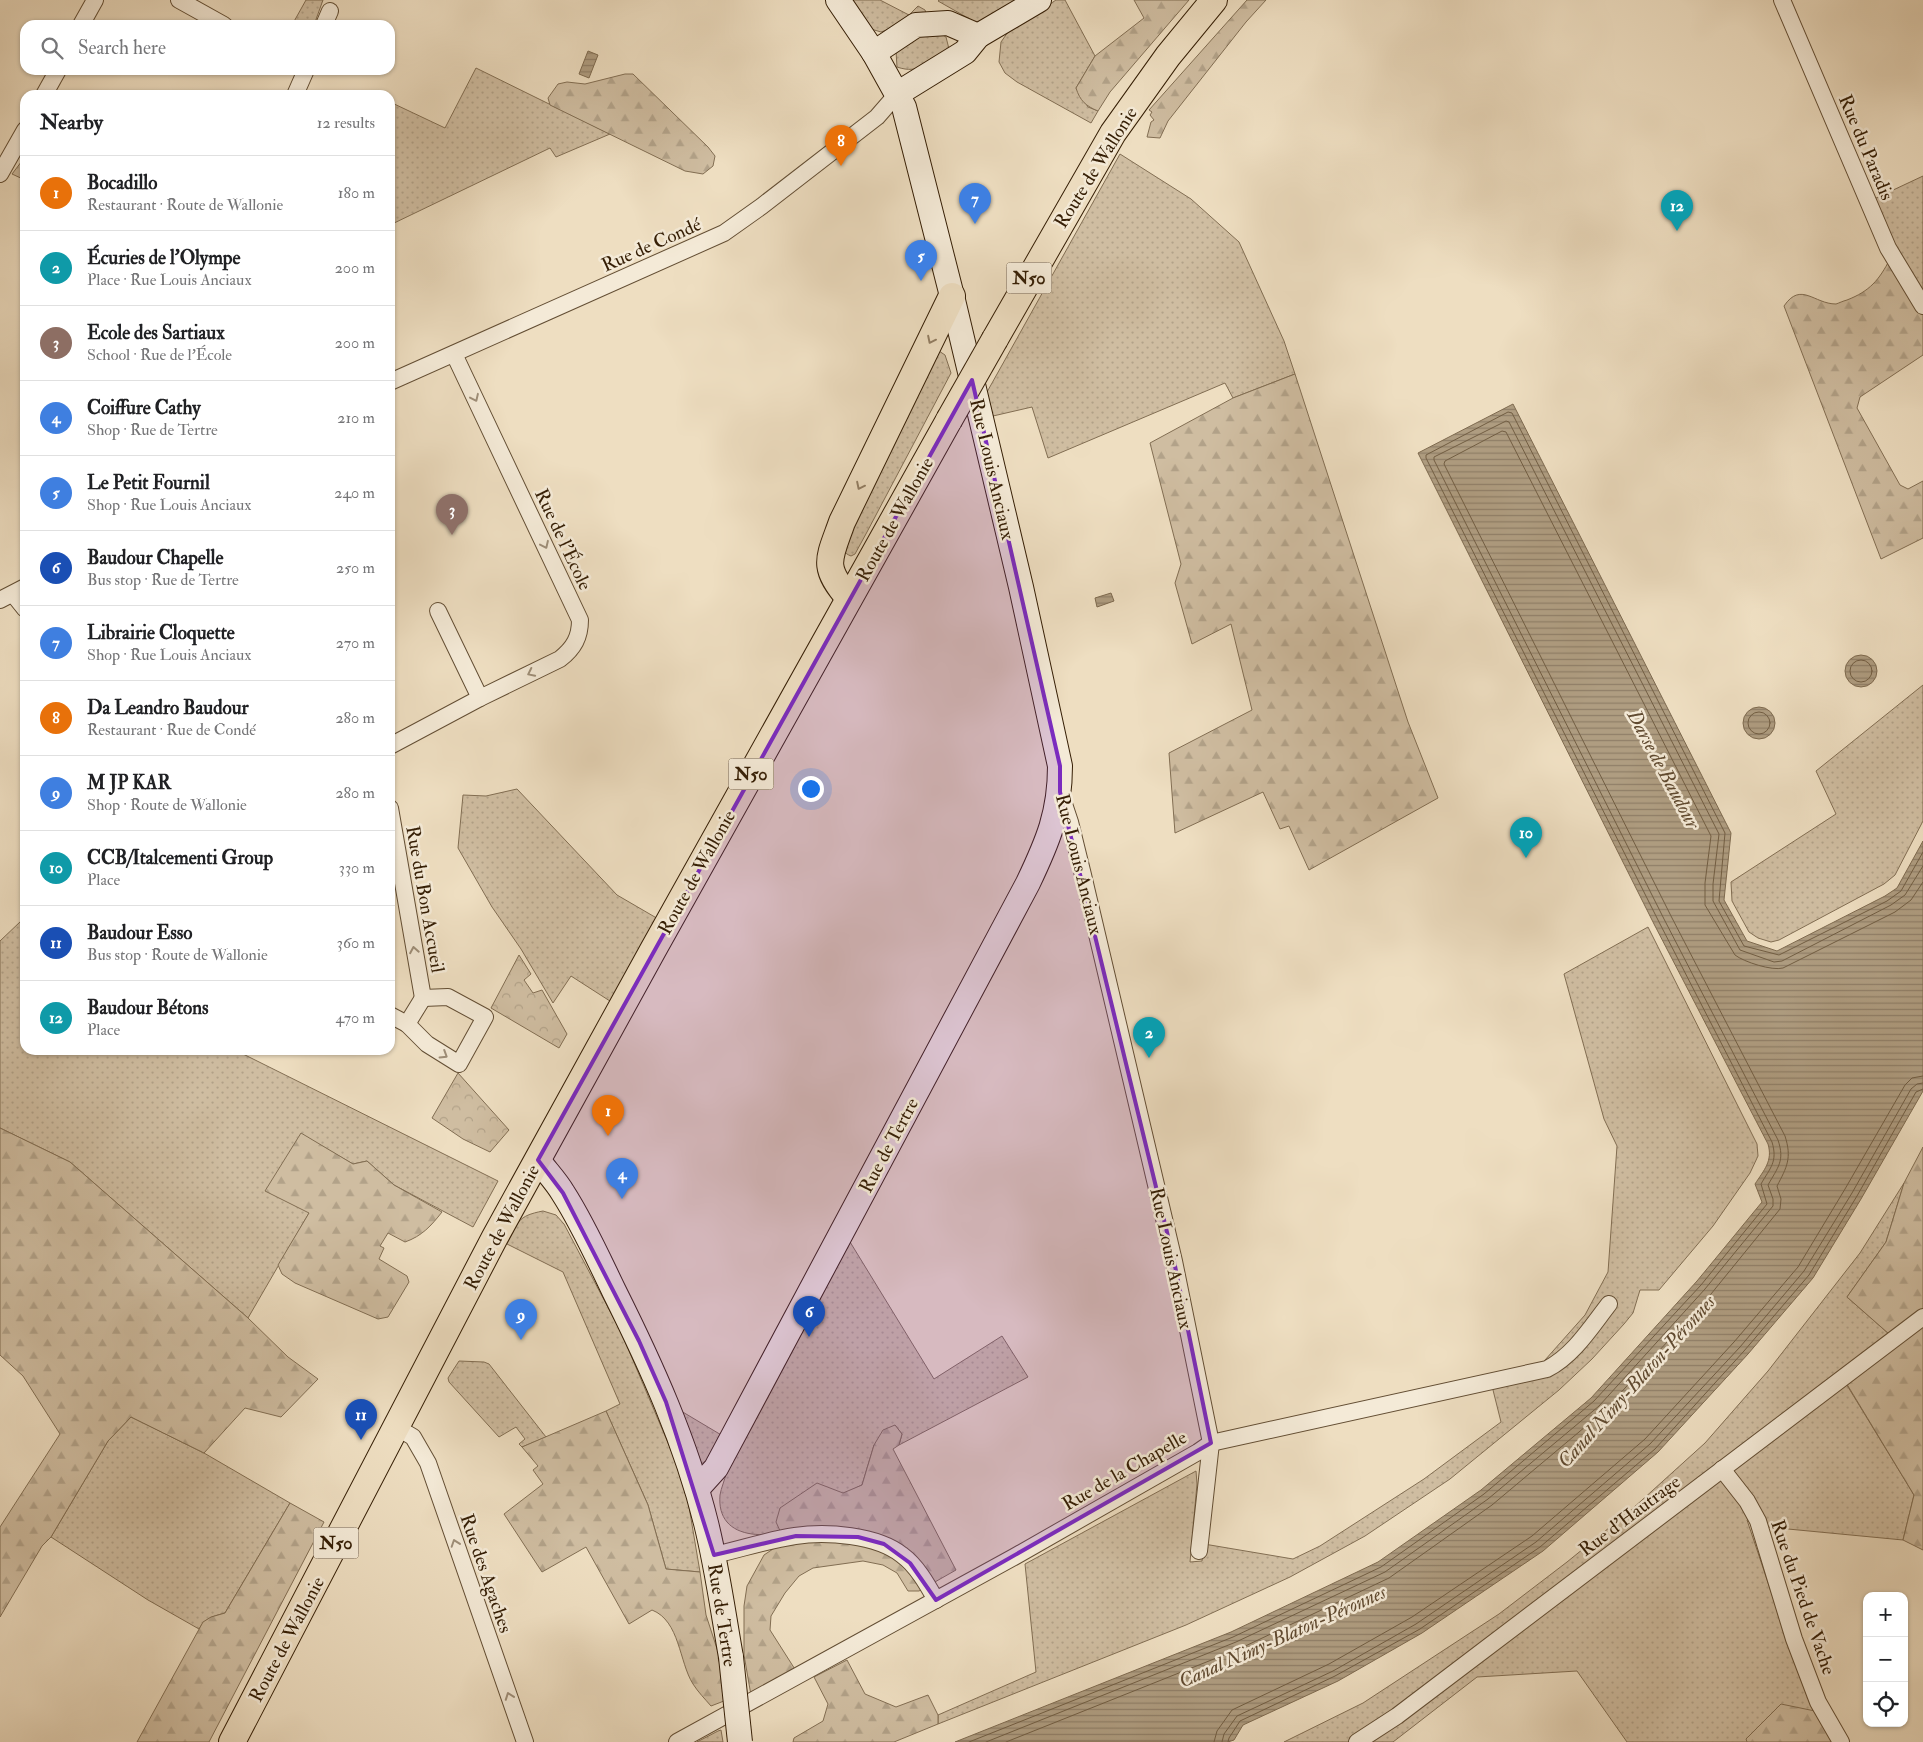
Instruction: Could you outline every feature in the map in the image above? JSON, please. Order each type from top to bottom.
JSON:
[{"type":"main road","name":"Route de Wallonie","points":[[232,1742],[538,1160],[994,339],[1096,159],[1168,56],[1214,0]]},
{"type":"main road","points":[[849,598],[835,582],[830,568],[831,553],[842,522],[952,296]]},
{"type":"street","points":[[84,20],[95,0]]},
{"type":"street","points":[[178,0],[215,20]]},
{"type":"street","name":"Rue Louis Anciaux","points":[[838,0],[874,53],[904,107],[952,296],[1021,587],[1060,766],[1060,792],[1084,875],[1174,1261],[1210,1443],[1199,1551]]},
{"type":"street","points":[[897,94],[965,52],[978,36],[1038,0]]},
{"type":"street","name":"Rue du Paradis","points":[[1782,0],[1888,248],[1923,306]]},
{"type":"street","points":[[874,53],[916,25],[948,23],[978,36]]},
{"type":"street","points":[[47,90],[55,75]]},
{"type":"street","points":[[297,90],[304,75]]},
{"type":"street","name":"Rue de Condé","points":[[395,380],[724,233],[877,117],[897,94]]},
{"type":"street","points":[[2,163],[20,137]]},
{"type":"street","name":"Rue de l'École","points":[[395,743],[480,698],[560,659],[570,652],[578,639],[580,630],[580,620],[454,354]]},
{"type":"street","points":[[438,611],[480,698]]},
{"type":"street","name":"Rue de Tertre","points":[[697,1489],[716,1468],[1028,883],[1048,837],[1060,792]]},
{"type":"street","name":"Rue du Bon Accueil","points":[[395,837],[423,998]]},
{"type":"street","points":[[395,1018],[407,1024],[427,1044],[459,1064],[485,1016],[448,998],[423,998],[407,1024]]},
{"type":"street","name":"Rue de Tertre","points":[[538,1160],[563,1193],[639,1341],[657,1380],[697,1489],[714,1556],[731,1657],[740,1742]]},
{"type":"street","name":"Rue de la Chapelle","points":[[678,1742],[1030,1548],[1198,1452],[1210,1443],[1547,1369],[1561,1360],[1575,1347],[1609,1304]]},
{"type":"street","name":"Rue d'Hautrage","points":[[1357,1742],[1397,1716],[1923,1317]]},
{"type":"street","name":"Rue des Agaches","points":[[396,1427],[412,1436],[428,1463],[525,1742]]},
{"type":"street","name":"Rue du Pied de Vache","points":[[1722,1469],[1747,1502],[1758,1521],[1794,1639],[1818,1702],[1841,1742]]},
{"type":"street","points":[[714,1556],[796,1536],[858,1537],[884,1544],[902,1555],[918,1572],[936,1600]]},
{"type":"highlighted area","points":[[972,380],[1060,766],[1060,792],[1174,1261],[1211,1443],[936,1600],[910,1563],[884,1544],[858,1537],[796,1536],[714,1555],[666,1402],[639,1341],[563,1193],[538,1160]]},
{"type":"green space","points":[[306,0],[323,0],[316,20],[295,20]]},
{"type":"green space","points":[[848,0],[880,0],[909,15],[918,6],[925,10],[927,15],[881,32],[871,29]]},
{"type":"green space","points":[[939,0],[1028,0],[981,24]]},
{"type":"green space","points":[[1056,0],[1065,0],[1095,56],[1076,88],[1088,107],[1098,111],[1091,123],[1017,82],[1005,73],[999,62],[1001,42],[1008,32]]},
{"type":"green space","points":[[1134,0],[1189,0],[1110,92],[1098,111],[1084,102],[1076,88],[1095,56],[1144,18]]},
{"type":"green space","points":[[1247,0],[1266,0],[1246,22],[1168,121],[1160,138],[1147,137],[1151,122],[1154,120],[1150,115],[1152,112],[1149,110]]},
{"type":"green space","points":[[939,33],[946,37],[949,49],[919,68],[905,69],[897,67],[896,51],[909,36]]},
{"type":"green space","points":[[476,68],[610,134],[556,157],[550,148],[395,223],[395,104],[445,128]]},
{"type":"green space","points":[[625,74],[633,74],[708,147],[715,156],[713,166],[703,174],[685,171],[550,105],[548,98],[558,84],[567,82],[585,84]]},
{"type":"green space","points":[[1120,154],[1191,199],[1239,242],[1284,341],[1295,374],[1233,398],[1225,383],[1048,458],[1032,407],[993,416],[987,392]]},
{"type":"green space","points":[[20,164],[20,178],[12,174]]},
{"type":"green space","points":[[1923,176],[1923,293],[1895,247],[1874,199]]},
{"type":"green space","points":[[1890,259],[1923,315],[1923,355],[1860,397],[1857,408],[1900,485],[1908,489],[1923,481],[1923,538],[1881,559],[1784,306],[1796,295],[1802,294],[1836,304],[1855,297],[1873,284]]},
{"type":"green space","points":[[936,349],[945,355],[951,373],[855,554],[851,556],[846,554],[842,541]]},
{"type":"green space","points":[[1295,374],[1408,722],[1438,798],[1309,870],[1289,826],[1280,829],[1263,792],[1175,833],[1169,753],[1252,710],[1231,624],[1192,644],[1175,583],[1181,564],[1150,443],[1233,398]]},
{"type":"green space","points":[[1923,685],[1923,821],[1895,875],[1884,884],[1779,940],[1771,942],[1758,938],[1749,932],[1732,901],[1731,882],[1836,814],[1816,771]]},
{"type":"green space","points":[[517,789],[617,895],[660,920],[613,1003],[571,976],[553,1003],[521,949],[492,907],[458,848],[463,795],[486,796]]},
{"type":"green space","points":[[20,922],[20,1055],[245,1055],[498,1181],[473,1227],[394,1185],[367,1161],[353,1164],[301,1134],[309,1213],[248,1318],[70,1162],[0,1128],[0,941]]},
{"type":"green space","points":[[1648,927],[1757,1144],[1758,1156],[1750,1173],[1713,1226],[1659,1290],[1640,1290],[1633,1313],[1592,1359],[1559,1390],[1450,1479],[1365,1536],[1290,1577],[1186,1625],[938,1724],[938,1715],[1036,1672],[1025,1564],[1196,1471],[1197,1484],[1190,1562],[1202,1561],[1204,1544],[1293,1559],[1320,1546],[1424,1479],[1501,1422],[1492,1386],[1547,1371],[1545,1360],[1585,1315],[1608,1272],[1617,1146],[1604,1119],[1564,974]]},
{"type":"green space","points":[[519,955],[531,974],[524,980],[533,993],[542,990],[567,1034],[559,1048],[491,1008]]},
{"type":"green space","points":[[458,1073],[509,1130],[490,1152],[463,1139],[432,1118]]},
{"type":"green space","points":[[0,1128],[70,1162],[248,1318],[288,1357],[318,1379],[281,1417],[245,1408],[204,1453],[131,1417],[108,1441],[51,1537],[42,1546],[0,1617],[0,1527],[60,1434],[23,1376],[0,1355]]},
{"type":"green space","points":[[301,1133],[353,1164],[367,1161],[394,1185],[442,1212],[430,1226],[416,1237],[405,1242],[388,1233],[380,1246],[384,1248],[379,1259],[407,1276],[409,1282],[388,1317],[378,1319],[295,1283],[282,1274],[278,1265],[309,1213],[265,1191]]},
{"type":"green space","points":[[1923,1147],[1923,1550],[1903,1540],[1914,1495],[1845,1381],[1897,1341],[1847,1297],[1886,1242],[1904,1183]]},
{"type":"green space","points":[[1904,1183],[1886,1242],[1847,1297],[1898,1342],[1845,1382],[1914,1495],[1903,1540],[1767,1527],[1764,1515],[1747,1520],[1796,1666],[1833,1742],[1627,1742],[1577,1671],[1477,1677],[1393,1742],[1284,1742],[1363,1703],[1499,1614],[1631,1510],[1705,1443],[1768,1371],[1860,1253]]},
{"type":"green space","points":[[543,1211],[556,1215],[564,1224],[621,1332],[685,1483],[700,1572],[666,1569],[648,1505],[606,1411],[620,1404],[563,1272],[507,1244],[519,1221],[528,1215]]},
{"type":"green space","points":[[847,1237],[934,1379],[1002,1336],[1028,1377],[899,1445],[902,1434],[895,1425],[874,1445],[862,1485],[782,1532],[767,1535],[737,1530],[723,1517],[721,1510],[720,1495],[726,1473]]},
{"type":"green space","points":[[459,1361],[489,1364],[546,1437],[522,1447],[519,1444],[525,1439],[516,1427],[499,1437],[449,1382],[448,1378]]},
{"type":"green space","points":[[676,1408],[723,1436],[707,1464],[699,1466]]},
{"type":"green space","points":[[606,1411],[648,1505],[666,1569],[700,1572],[706,1615],[720,1658],[724,1701],[711,1706],[699,1693],[688,1675],[674,1632],[661,1615],[652,1610],[629,1624],[586,1547],[542,1572],[504,1514],[543,1484],[533,1470],[538,1466],[522,1447]]},
{"type":"green space","points":[[131,1417],[204,1453],[290,1503],[225,1613],[207,1620],[199,1629],[148,1600],[51,1537],[108,1441]]},
{"type":"green space","points":[[895,1425],[902,1434],[899,1445],[893,1449],[956,1570],[919,1591],[908,1591],[897,1573],[883,1565],[863,1561],[813,1568],[799,1576],[785,1593],[771,1616],[770,1630],[798,1674],[752,1701],[744,1655],[744,1606],[747,1586],[764,1555],[776,1547],[781,1533],[776,1522],[780,1508],[817,1483],[843,1493],[862,1485],[874,1445],[883,1430]]},
{"type":"green space","points":[[290,1503],[324,1522],[209,1742],[137,1742],[203,1622],[211,1617],[225,1613]]},
{"type":"green space","points":[[847,1660],[865,1694],[896,1707],[928,1695],[938,1715],[938,1724],[894,1742],[793,1742],[794,1738],[823,1721],[828,1704],[814,1677]]},
{"type":"green space","points":[[1781,1704],[1815,1711],[1833,1742],[1747,1742],[1746,1739]]},
{"type":"green space","points":[[721,1730],[723,1742],[697,1742],[718,1731]]},
{"type":"water","points":[[588,51],[598,55],[589,78],[579,74]]},
{"type":"water","points":[[1513,404],[1731,833],[1724,900],[1747,941],[1777,951],[1885,896],[1897,888],[1923,841],[1923,1091],[1813,1278],[1748,1354],[1658,1452],[1543,1551],[1422,1633],[1338,1681],[1243,1725],[1234,1740],[1228,1742],[955,1742],[1231,1632],[1378,1562],[1481,1490],[1591,1398],[1697,1281],[1762,1202],[1755,1184],[1768,1160],[1768,1144],[1654,924],[1418,453]]},
{"type":"water","points":[[1111,593],[1114,601],[1097,607],[1095,598]]},
{"type":"water","points":[[1861,655],[1867,656],[1872,660],[1876,665],[1876,677],[1872,682],[1867,686],[1861,687],[1855,686],[1850,682],[1846,677],[1845,671],[1846,665],[1850,660],[1855,656]]},
{"type":"water","points":[[1759,707],[1765,708],[1770,712],[1774,717],[1774,729],[1770,734],[1765,738],[1759,739],[1753,738],[1748,734],[1744,729],[1743,723],[1744,717],[1748,712],[1753,708]]},
{"type":"place","name":"Da Leandro Baudour","points":[[841,166]]},
{"type":"place","name":"Librairie Cloquette","points":[[975,224]]},
{"type":"place","name":"Baudour Bétons","points":[[1677,231]]},
{"type":"place","name":"Le Petit Fournil","points":[[921,281]]},
{"type":"place","name":"Ecole des Sartiaux","points":[[452,535]]},
{"type":"place","name":"CCB/Italcementi Group","points":[[1526,858]]},
{"type":"place","name":"Écuries de l'Olympe","points":[[1149,1058]]},
{"type":"place","name":"Bocadillo","points":[[608,1136]]},
{"type":"place","name":"Coiffure Cathy","points":[[622,1199]]},
{"type":"place","name":"Baudour Chapelle","points":[[809,1337]]},
{"type":"place","name":"M JP KAR","points":[[521,1340]]},
{"type":"place","name":"Baudour Esso","points":[[361,1440]]},
{"type":"water label","name":"Darse de Baudour","points":[[1664,769]]},
{"type":"water label","name":"Canal Nimy-Blaton-Péronnes","points":[[1636,1381]]},
{"type":"water label","name":"Canal Nimy-Blaton-Péronnes","points":[[1282,1636]]}]
